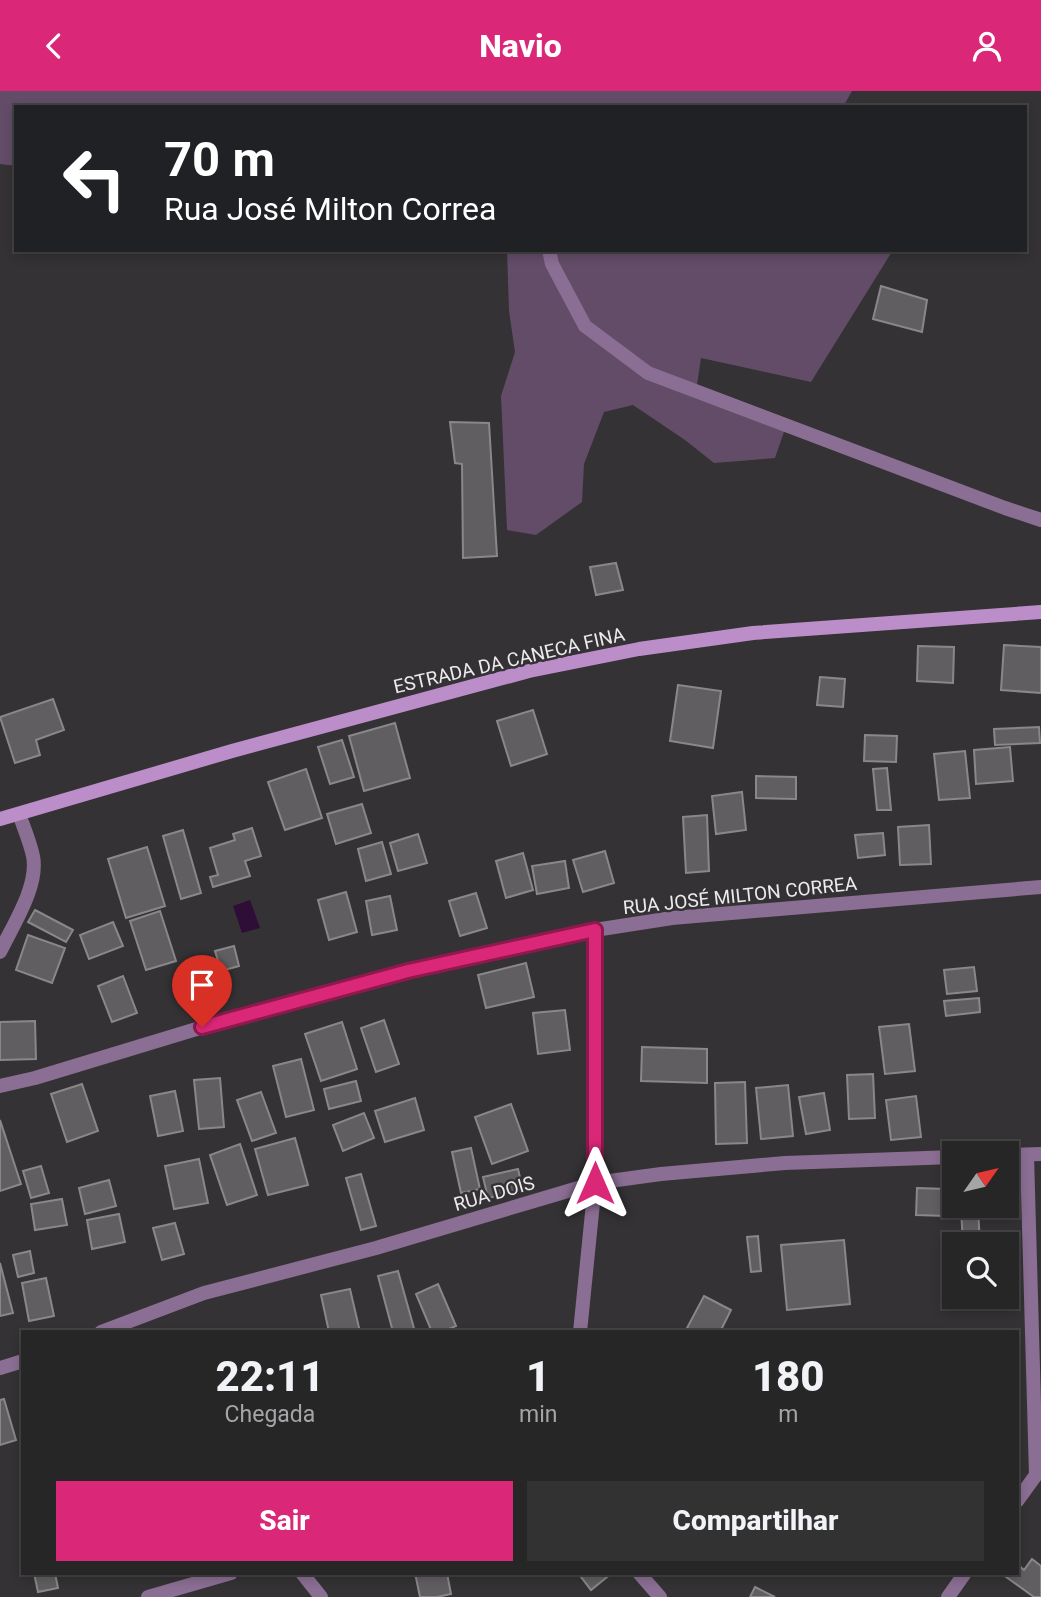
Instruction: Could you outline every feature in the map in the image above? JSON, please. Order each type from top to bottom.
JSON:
[{"type":"street","points":[[549,252],[552,264],[585,326],[648,373],[1041,520]]},
{"type":"street","name":"ESTRADA DA CANECA FINA","points":[[0,819],[232,751],[529,671],[639,649],[753,633],[1041,612]]},
{"type":"street","points":[[0,952],[29,892],[35,873],[33,855],[19,814]]},
{"type":"street","name":"RUA JOSÉ MILTON CORREA","points":[[0,1086],[35,1078],[226,1020],[408,971],[595,930],[672,918],[1041,887]]},
{"type":"street","points":[[580,1330],[595,1183],[595,930]]},
{"type":"street","points":[[1019,1498],[1038,1473],[1034,1154]]},
{"type":"street","name":"RUA DOIS","points":[[106,1330],[204,1293],[376,1248],[595,1183],[785,1163],[942,1157]]},
{"type":"street","points":[[0,1368],[21,1362]]},
{"type":"street","points":[[148,1597],[224,1575]]},
{"type":"street","points":[[304,1575],[321,1597]]},
{"type":"street","points":[[641,1575],[660,1597]]},
{"type":"street","points":[[948,1597],[964,1575]]},
{"type":"shaded area","points":[[0,91],[852,91],[844,105],[14,105],[14,166],[0,164]]},
{"type":"shaded area","points":[[507,252],[892,252],[811,382],[701,358],[697,385],[786,426],[775,458],[714,463],[633,405],[604,412],[584,464],[582,502],[536,535],[507,530],[501,396],[515,352],[509,311]]},
{"type":"shaded area","points":[[250,900],[260,928],[242,933],[233,906]]},
{"type":"building","points":[[881,286],[927,300],[922,332],[873,319]]},
{"type":"building","points":[[450,422],[489,423],[497,556],[463,558],[462,464],[455,463]]},
{"type":"building","points":[[616,563],[623,590],[596,595],[590,567]]},
{"type":"building","points":[[1004,645],[1041,647],[1041,693],[1001,690]]},
{"type":"building","points":[[918,646],[954,647],[953,683],[917,681]]},
{"type":"building","points":[[820,677],[845,679],[843,707],[817,705]]},
{"type":"building","points":[[678,685],[721,691],[713,748],[670,741]]},
{"type":"building","points":[[53,699],[64,730],[36,740],[40,755],[15,763],[0,717]]},
{"type":"building","points":[[533,710],[547,754],[511,766],[497,721]]},
{"type":"building","points":[[395,723],[410,778],[364,791],[349,736]]},
{"type":"building","points":[[1039,727],[1040,743],[995,745],[994,729]]},
{"type":"building","points":[[865,735],[897,736],[896,762],[864,761]]},
{"type":"building","points":[[342,740],[354,777],[330,784],[318,747]]},
{"type":"building","points":[[1010,747],[1013,781],[976,784],[974,750]]},
{"type":"building","points":[[965,751],[970,798],[939,800],[934,754]]},
{"type":"building","points":[[887,768],[891,810],[877,810],[873,769]]},
{"type":"building","points":[[306,769],[322,818],[285,830],[268,782]]},
{"type":"building","points":[[756,776],[796,777],[796,799],[756,798]]},
{"type":"building","points":[[742,792],[746,830],[716,834],[712,796]]},
{"type":"building","points":[[362,804],[371,833],[336,844],[327,814]]},
{"type":"building","points":[[707,815],[709,871],[686,873],[683,817]]},
{"type":"building","points":[[929,825],[931,864],[900,865],[898,827]]},
{"type":"building","points":[[252,828],[261,856],[245,861],[250,876],[213,887],[210,877],[218,875],[210,848],[235,840],[233,834]]},
{"type":"building","points":[[183,830],[201,893],[181,899],[163,836]]},
{"type":"building","points":[[883,833],[885,855],[858,858],[855,835]]},
{"type":"building","points":[[418,834],[427,863],[398,871],[390,843]]},
{"type":"building","points":[[382,842],[391,874],[366,881],[358,849]]},
{"type":"building","points":[[147,847],[165,906],[126,918],[108,859]]},
{"type":"building","points":[[605,851],[614,883],[583,892],[573,860]]},
{"type":"building","points":[[523,853],[533,890],[506,898],[496,861]]},
{"type":"building","points":[[565,861],[569,888],[537,894],[532,866]]},
{"type":"building","points":[[346,892],[357,932],[329,940],[318,900]]},
{"type":"building","points":[[476,893],[487,928],[460,936],[449,901]]},
{"type":"building","points":[[390,896],[397,930],[372,935],[366,901]]},
{"type":"building","points":[[35,910],[73,930],[66,942],[28,922]]},
{"type":"building","points":[[160,911],[176,961],[146,970],[130,921]]},
{"type":"building","points":[[113,922],[123,946],[89,959],[80,935]]},
{"type":"building","points":[[28,935],[65,948],[52,983],[16,970]]},
{"type":"building","points":[[234,946],[239,966],[221,971],[215,951]]},
{"type":"building","points":[[526,963],[534,997],[486,1008],[478,975]]},
{"type":"building","points":[[974,967],[977,991],[947,994],[944,970]]},
{"type":"building","points":[[123,976],[137,1013],[112,1022],[98,986]]},
{"type":"building","points":[[979,998],[980,1012],[946,1016],[944,1001]]},
{"type":"building","points":[[565,1010],[570,1050],[538,1054],[533,1013]]},
{"type":"building","points":[[384,1020],[399,1064],[376,1072],[361,1028]]},
{"type":"building","points":[[35,1021],[36,1059],[0,1060],[0,1022]]},
{"type":"building","points":[[342,1022],[357,1069],[321,1081],[305,1034]]},
{"type":"building","points":[[909,1024],[915,1071],[885,1074],[879,1027]]},
{"type":"building","points":[[642,1047],[707,1049],[707,1083],[641,1081]]},
{"type":"building","points":[[301,1059],[314,1110],[286,1117],[273,1066]]},
{"type":"building","points":[[873,1074],[875,1118],[849,1119],[847,1075]]},
{"type":"building","points":[[220,1078],[224,1127],[199,1129],[194,1080]]},
{"type":"building","points":[[356,1081],[361,1101],[329,1109],[324,1089]]},
{"type":"building","points":[[745,1082],[747,1143],[716,1144],[715,1083]]},
{"type":"building","points":[[82,1084],[98,1131],[67,1142],[51,1094]]},
{"type":"building","points":[[788,1085],[793,1136],[761,1139],[756,1088]]},
{"type":"building","points":[[175,1091],[183,1131],[158,1136],[150,1096]]},
{"type":"building","points":[[261,1092],[276,1133],[252,1141],[237,1100]]},
{"type":"building","points":[[824,1093],[830,1130],[806,1134],[799,1097]]},
{"type":"building","points":[[916,1096],[921,1137],[891,1140],[886,1100]]},
{"type":"building","points":[[415,1098],[424,1130],[385,1142],[375,1111]]},
{"type":"building","points":[[511,1104],[528,1151],[492,1164],[475,1117]]},
{"type":"building","points":[[364,1113],[374,1138],[343,1151],[333,1125]]},
{"type":"building","points":[[0,1120],[21,1184],[0,1191]]},
{"type":"building","points":[[295,1138],[308,1185],[268,1195],[255,1149]]},
{"type":"building","points":[[240,1144],[257,1195],[227,1205],[210,1155]]},
{"type":"building","points":[[471,1148],[480,1189],[461,1193],[452,1152]]},
{"type":"building","points":[[199,1159],[208,1203],[174,1209],[165,1166]]},
{"type":"building","points":[[41,1166],[49,1193],[31,1198],[23,1171]]},
{"type":"building","points":[[518,1169],[523,1190],[488,1198],[483,1177]]},
{"type":"building","points":[[361,1174],[376,1226],[361,1230],[346,1178]]},
{"type":"building","points":[[109,1180],[116,1206],[85,1214],[79,1188]]},
{"type":"building","points":[[917,1188],[942,1189],[942,1216],[916,1215]]},
{"type":"building","points":[[62,1199],[67,1225],[35,1230],[31,1204]]},
{"type":"building","points":[[119,1214],[125,1242],[92,1249],[87,1220]]},
{"type":"building","points":[[962,1218],[979,1218],[979,1232],[962,1232]]},
{"type":"building","points":[[175,1223],[184,1254],[162,1260],[153,1228]]},
{"type":"building","points":[[758,1236],[761,1271],[751,1272],[747,1237]]},
{"type":"building","points":[[844,1240],[850,1304],[787,1310],[781,1245]]},
{"type":"building","points":[[30,1251],[34,1273],[18,1277],[13,1255]]},
{"type":"building","points":[[0,1263],[13,1313],[0,1316]]},
{"type":"building","points":[[398,1271],[414,1330],[392,1330],[378,1276]]},
{"type":"building","points":[[46,1278],[54,1316],[29,1321],[22,1283]]},
{"type":"building","points":[[438,1284],[456,1326],[447,1330],[431,1330],[416,1294]]},
{"type":"building","points":[[350,1289],[360,1330],[329,1330],[321,1295]]},
{"type":"building","points":[[704,1296],[731,1310],[721,1330],[687,1328]]},
{"type":"building","points":[[4,1399],[16,1440],[0,1445],[0,1400]]},
{"type":"building","points":[[1032,1559],[1041,1566],[1041,1597],[1034,1597],[1003,1575],[1019,1575],[1019,1566],[1024,1570]]},
{"type":"building","points":[[34,1575],[55,1575],[58,1588],[38,1592]]},
{"type":"building","points":[[415,1575],[447,1575],[451,1594],[420,1597]]},
{"type":"building","points":[[580,1575],[610,1575],[591,1590]]},
{"type":"building","points":[[755,1587],[775,1597],[750,1597]]},
{"type":"route","points":[[202,1027],[408,971],[595,930],[595,1183]]}]
